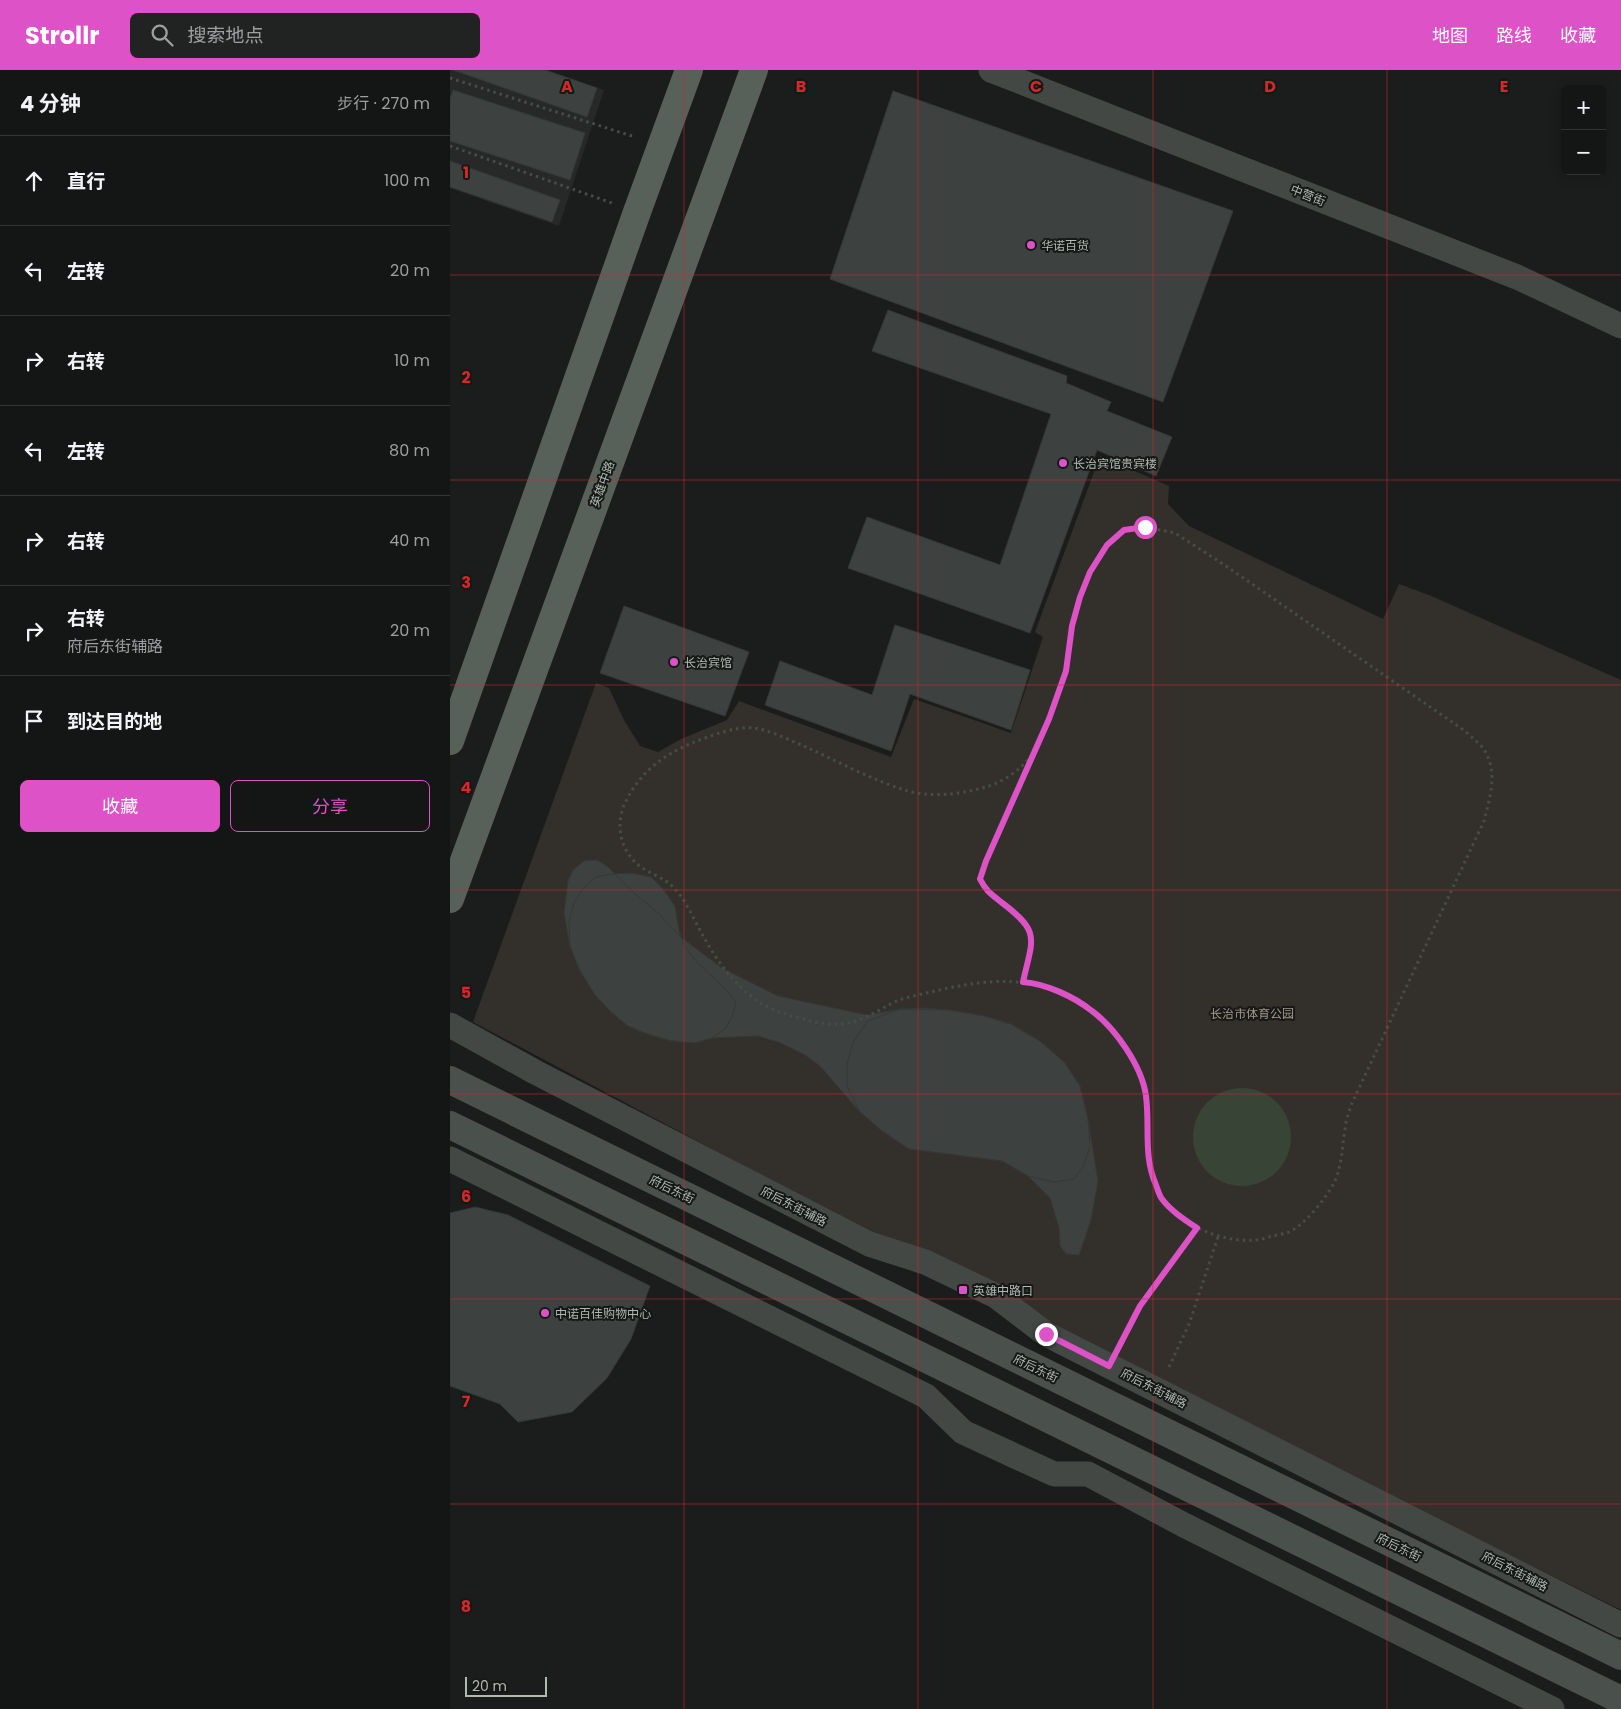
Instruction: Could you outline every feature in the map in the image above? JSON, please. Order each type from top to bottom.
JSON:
[{"type":"main road","points":[[450,741],[689,70]]},
{"type":"main road","name":"英雄中路","points":[[450,899],[754,70]]},
{"type":"main road","name":"府后东街","points":[[450,1080],[1621,1656]]},
{"type":"main road","points":[[450,1125],[1621,1700]]},
{"type":"street","name":"中营街","points":[[991,70],[1517,277],[1621,326]]},
{"type":"street","name":"府后东街辅路","points":[[450,1025],[535,1072],[869,1244],[925,1262],[996,1296],[1046,1334],[1621,1624]]},
{"type":"street","points":[[450,1159],[926,1396],[963,1432],[1054,1474],[1088,1474],[1193,1529],[1552,1709]]},
{"type":"path","points":[[450,78],[662,145]]},
{"type":"path","points":[[450,146],[637,212]]},
{"type":"path","points":[[1023,982],[1032,945],[1031,930],[1020,916],[986,890],[980,879],[986,861],[1035,752],[1049,719],[1066,671],[1072,626],[1080,597],[1090,572],[1107,545],[1124,530],[1145,527],[1175,534],[1183,538],[1465,731],[1484,750],[1492,768],[1492,790],[1484,821],[1352,1103],[1345,1126],[1343,1154],[1334,1183],[1317,1209],[1292,1231],[1256,1240],[1218,1237],[1197,1228],[1162,1199],[1151,1174],[1146,1150],[1148,1116],[1146,1094],[1137,1068],[1119,1038],[1092,1011],[1064,994],[1034,983],[996,980],[960,985],[902,999],[847,1024],[829,1024],[788,1015],[764,1006],[736,985],[704,938],[688,907],[671,884],[636,864],[622,846],[619,824],[624,804],[652,765],[673,751],[701,739],[735,730],[754,728],[784,737],[911,792],[943,795],[967,792],[995,784],[1023,766],[1035,752]]},
{"type":"path","points":[[1109,1366],[1140,1306],[1197,1228]]},
{"type":"path","points":[[1158,1390],[1189,1324],[1218,1237]]},
{"type":"shaded area","points":[[450,70],[546,70],[604,90],[559,226],[450,188]]},
{"type":"shaded area","points":[[1242,1088],[1261,1092],[1277,1102],[1287,1118],[1291,1137],[1287,1156],[1277,1172],[1261,1182],[1242,1186],[1223,1182],[1207,1172],[1197,1156],[1193,1137],[1197,1118],[1207,1102],[1223,1092]]},
{"type":"green space","name":"长治市体育公园","points":[[1100,456],[1169,486],[1168,504],[1189,526],[1383,619],[1399,584],[1429,595],[1621,680],[1621,1610],[1076,1340],[473,1022],[596,683],[609,688],[624,720],[640,746],[658,752],[681,739],[727,720],[739,701],[891,757],[914,699],[1011,733],[1043,637],[1035,632]]},
{"type":"building","points":[[453,70],[545,70],[597,88],[587,117]]},
{"type":"building","points":[[453,90],[585,133],[570,180],[450,141],[450,99]]},
{"type":"building","name":"华诺百货","points":[[893,91],[1233,211],[1163,402],[830,279]]},
{"type":"building","points":[[450,161],[560,200],[552,222],[450,187]]},
{"type":"building","name":"长治宾馆贵宾楼","points":[[888,310],[1067,376],[1066,383],[1111,402],[1107,411],[1172,437],[1156,476],[1097,450],[1030,633],[848,568],[867,517],[1000,565],[1051,414],[872,351]]},
{"type":"building","name":"长治宾馆","points":[[624,606],[749,652],[725,716],[600,673]]},
{"type":"building","points":[[895,625],[1030,670],[1011,730],[910,694],[891,751],[765,705],[780,661],[872,695]]},
{"type":"building","points":[[597,860],[608,867],[682,938],[722,968],[778,996],[867,1015],[900,1009],[949,1010],[985,1016],[1011,1024],[1040,1041],[1065,1063],[1080,1086],[1088,1119],[1098,1181],[1091,1220],[1079,1255],[1066,1254],[1060,1246],[1059,1228],[1050,1198],[1028,1176],[1002,1161],[909,1149],[882,1131],[859,1111],[820,1066],[805,1055],[781,1043],[758,1036],[712,1038],[695,1043],[672,1041],[628,1026],[612,1013],[595,995],[579,969],[570,946],[564,913],[568,881],[573,870],[584,861]]},
{"type":"building","points":[[631,873],[651,877],[663,889],[675,906],[679,931],[685,947],[736,1003],[732,1017],[725,1029],[712,1038],[695,1043],[672,1041],[628,1026],[595,995],[579,969],[570,946],[569,921],[574,903],[583,888],[596,877]]},
{"type":"building","points":[[923,1008],[985,1016],[1011,1024],[1040,1041],[1065,1063],[1080,1086],[1088,1119],[1090,1147],[1083,1167],[1074,1179],[1054,1182],[1028,1176],[1002,1161],[909,1149],[882,1131],[859,1111],[847,1086],[847,1064],[853,1042],[868,1021],[900,1009]]},
{"type":"building","name":"中诺百佳购物中心","points":[[475,1207],[508,1215],[650,1286],[631,1339],[607,1378],[572,1412],[518,1422],[500,1404],[450,1386],[450,1213]]},
{"type":"place","name":"华诺百货","points":[[1031,245]]},
{"type":"place","name":"长治宾馆贵宾楼","points":[[1063,463]]},
{"type":"place","name":"长治宾馆","points":[[674,662]]},
{"type":"place","name":"英雄中路口","points":[[963,1290]]},
{"type":"place","name":"中诺百佳购物中心","points":[[545,1313]]},
{"type":"route","points":[[1046,1334],[1109,1366],[1140,1306],[1197,1228],[1162,1199],[1151,1174],[1146,1150],[1148,1116],[1146,1094],[1137,1068],[1119,1038],[1092,1011],[1064,994],[1034,983],[1023,982],[1032,945],[1031,930],[1020,916],[986,890],[980,879],[986,861],[1049,719],[1066,671],[1072,626],[1080,597],[1090,572],[1107,545],[1124,530],[1145,527]]}]
